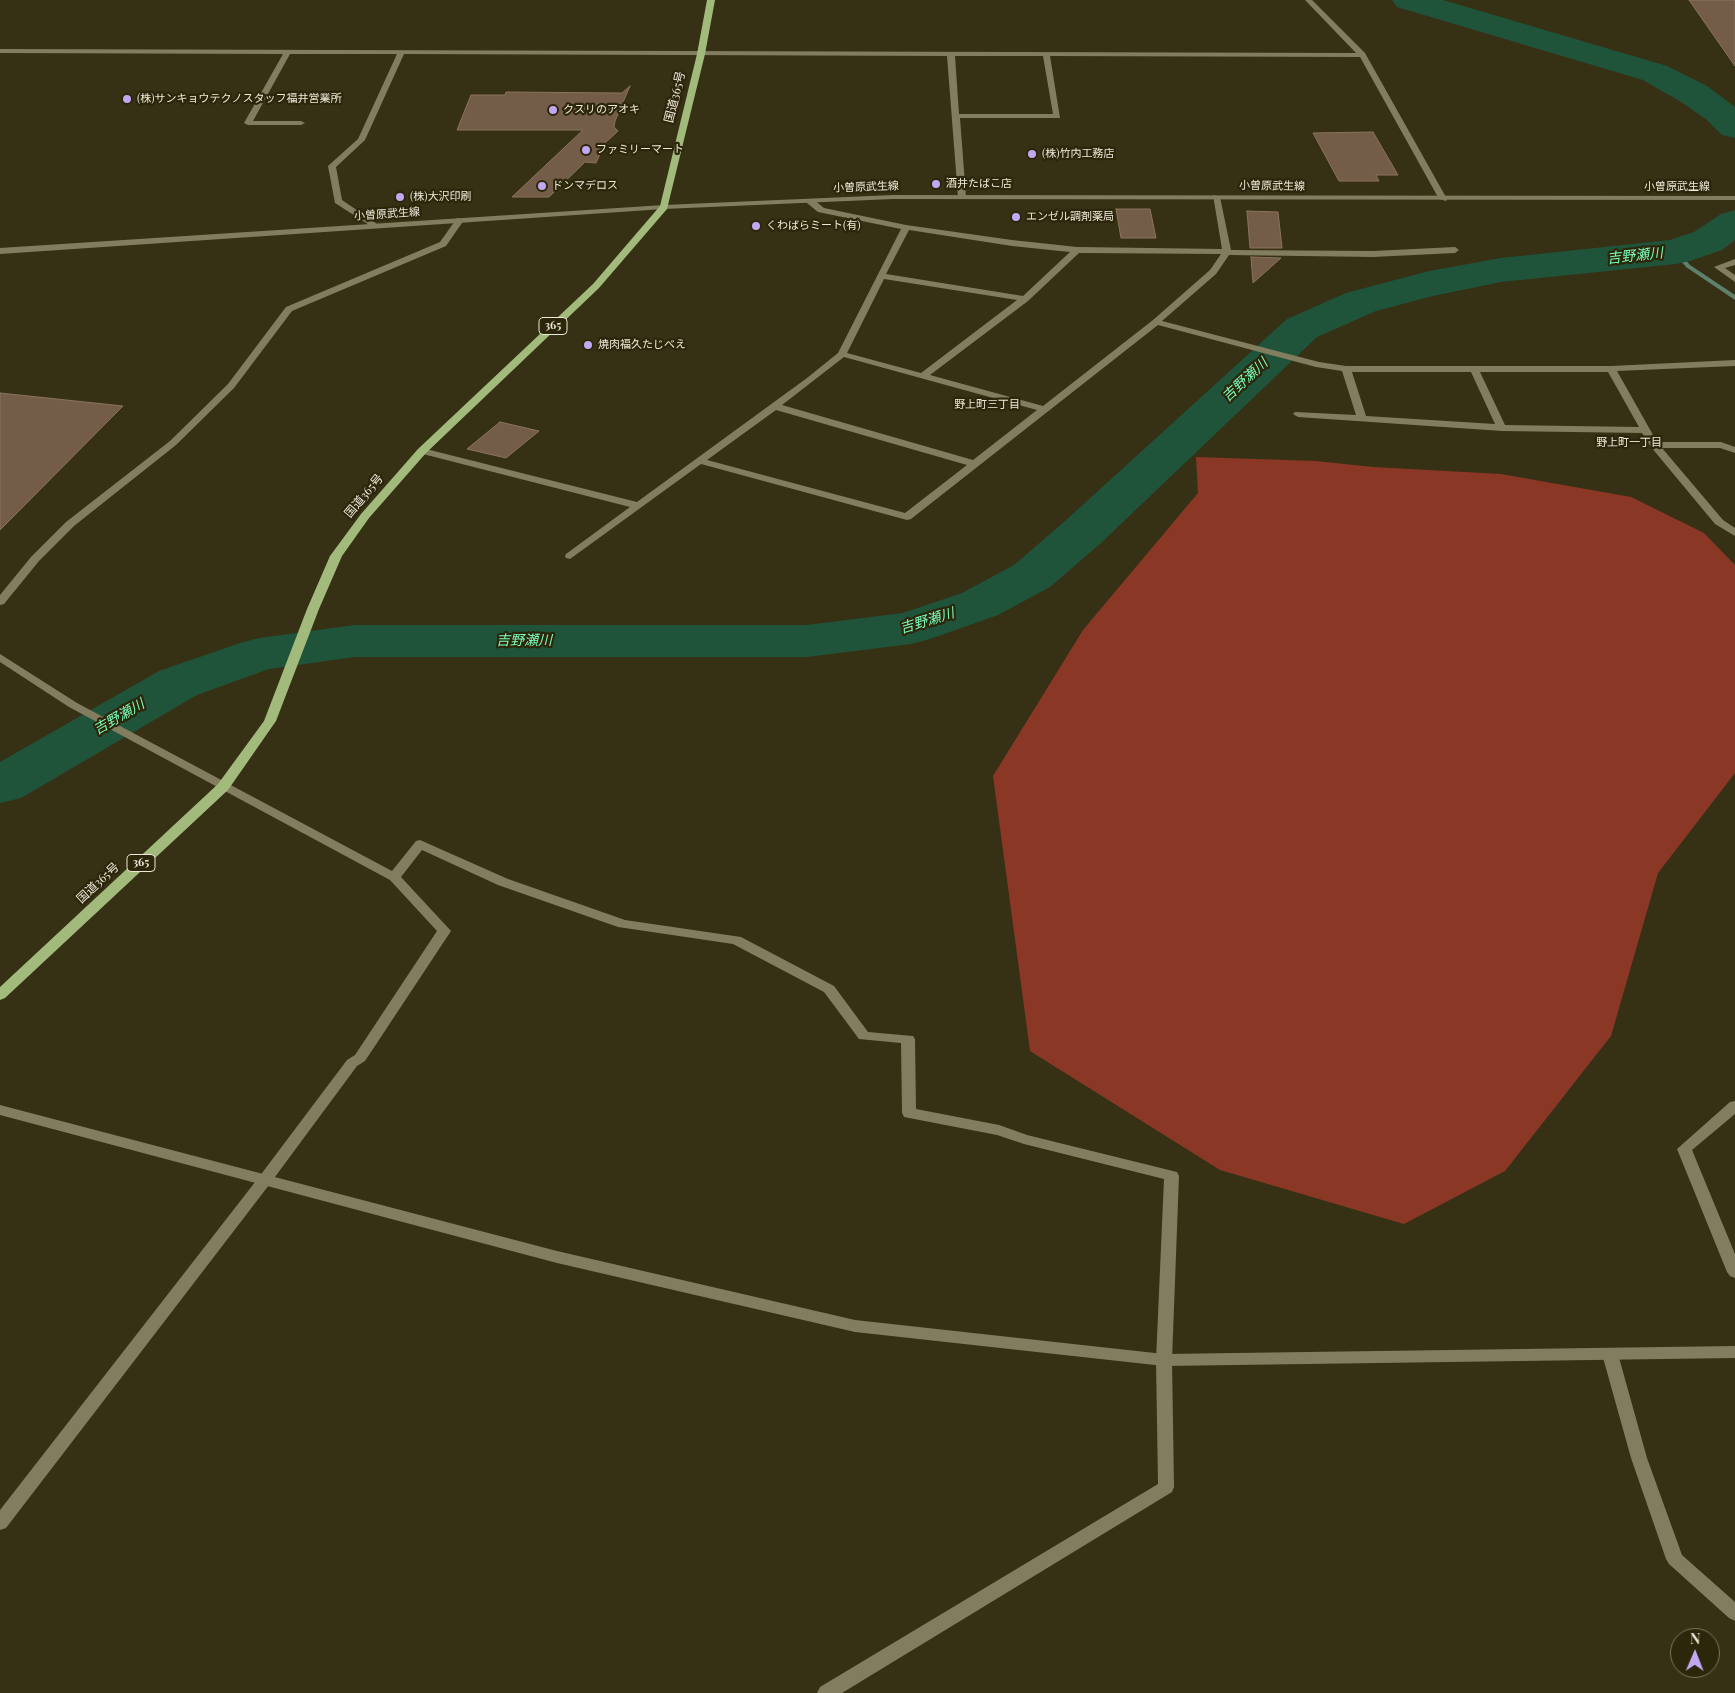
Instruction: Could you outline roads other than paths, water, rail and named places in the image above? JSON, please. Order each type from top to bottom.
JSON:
[{"type":"highway","name":"国道365号","points":[[0,995],[223,787],[270,721],[313,609],[336,556],[365,516],[422,451],[596,286],[664,208],[701,54],[711,0]]},
{"type":"street","points":[[1308,0],[1362,55],[1443,200]]},
{"type":"street","points":[[0,51],[1362,55]]},
{"type":"street","points":[[288,52],[248,123],[300,122]]},
{"type":"street","points":[[374,226],[338,201],[332,166],[361,140],[402,52]]},
{"type":"street","points":[[951,55],[962,197]]},
{"type":"street","points":[[956,116],[1056,116],[1046,55]]},
{"type":"street","name":"小曽原武生線","points":[[0,252],[460,220],[893,197],[1216,197],[1443,200],[1735,198]]},
{"type":"street","points":[[700,461],[907,517],[1156,322],[1213,272],[1227,252],[1216,197]]},
{"type":"street","points":[[810,201],[822,210],[906,227],[1012,243],[1077,250],[1373,254],[1455,250]]},
{"type":"street","points":[[0,602],[35,560],[70,524],[172,444],[231,386],[289,309],[443,244],[460,220]]},
{"type":"street","points":[[570,556],[842,354],[906,227]]},
{"type":"street","points":[[923,376],[1025,299],[1077,250]]},
{"type":"street","points":[[1735,262],[1718,267],[1735,279]]},
{"type":"street","points":[[882,276],[1025,299]]},
{"type":"street","points":[[1156,322],[1319,365],[1346,369],[1611,369],[1735,363]]},
{"type":"street","points":[[842,354],[1044,409]]},
{"type":"street","points":[[1723,364],[1735,368]]},
{"type":"street","points":[[1346,369],[1362,418]]},
{"type":"street","points":[[1474,369],[1502,428]]},
{"type":"street","points":[[1611,369],[1654,445],[1719,522],[1735,533]]},
{"type":"street","points":[[774,406],[975,464]]},
{"type":"street","points":[[1298,414],[1502,428],[1645,430]]},
{"type":"street","points":[[1654,445],[1721,445],[1735,450]]},
{"type":"street","points":[[422,451],[639,506]]},
{"type":"street","points":[[0,658],[73,705],[394,877],[444,931],[360,1058],[352,1062],[264,1181],[0,1523]]},
{"type":"street","points":[[394,877],[420,844],[503,882],[623,924],[736,940],[829,989],[864,1036],[908,1040],[909,1113],[999,1130],[1024,1139],[1172,1176],[1164,1360],[1166,1487],[826,1693]]},
{"type":"street","points":[[1735,1106],[1684,1149],[1735,1272]]},
{"type":"street","points":[[0,1110],[557,1257],[855,1326],[1164,1360],[1735,1352]]},
{"type":"street","points":[[1610,1354],[1639,1458],[1674,1559],[1735,1613]]},
{"type":"waterway","name":"吉野瀬川","points":[[1408,0],[1655,73],[1694,94],[1720,112],[1735,127]]},
{"type":"waterway","name":"吉野瀬川","points":[[0,786],[178,683],[259,654],[355,641],[807,641],[911,628],[980,604],[1032,576],[1083,532],[1302,328],[1361,302],[1429,284],[1501,270],[1676,252],[1708,241],[1735,222]]},
{"type":"waterway","points":[[1676,252],[1688,266],[1735,298]]},
{"type":"place","name":"(株)サンキョウテクノスタッフ福井営業所","points":[[127,99]]},
{"type":"place","name":"クスリのアオキ","points":[[553,110]]},
{"type":"place","name":"ファミリーマート","points":[[586,150]]},
{"type":"place","name":"(株)竹内工務店","points":[[1032,154]]},
{"type":"place","name":"酒井たばこ店","points":[[936,184]]},
{"type":"place","name":"ドンマデロス","points":[[542,186]]},
{"type":"place","name":"(株)大沢印刷","points":[[400,197]]},
{"type":"place","name":"エンゼル調剤薬局","points":[[1016,217]]},
{"type":"place","name":"くわばらミート(有)","points":[[756,226]]},
{"type":"place","name":"焼肉福久たじべえ","points":[[588,345]]},
{"type":"district","name":"野上町三丁目","points":[[987,405]]},
{"type":"district","name":"野上町一丁目","points":[[1629,443]]}]
